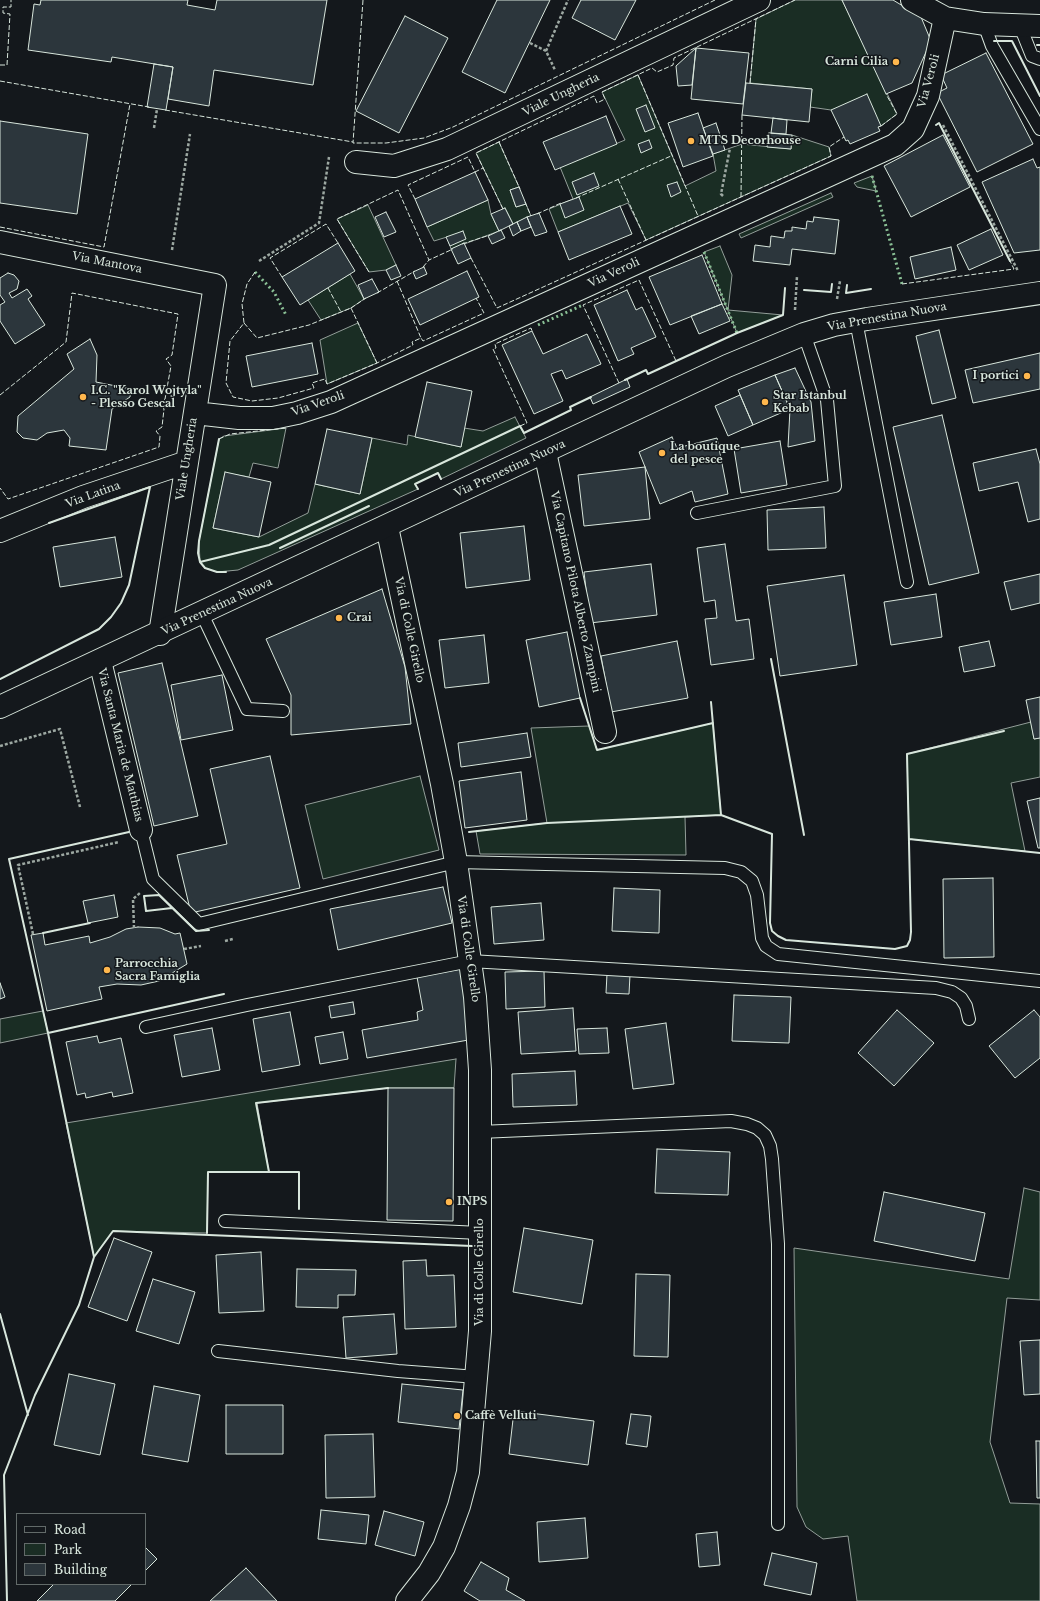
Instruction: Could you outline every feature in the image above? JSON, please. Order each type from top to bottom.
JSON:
[{"type":"street","name":"Viale Ungheria","points":[[356,162],[394,166],[460,143],[759,0]]},
{"type":"street","points":[[912,0],[945,18],[984,24],[1030,26]]},
{"type":"street","name":"Via Veroli","points":[[195,412],[240,418],[273,418],[298,413],[331,402],[895,145],[913,129],[928,96],[945,18]]},
{"type":"street","name":"Via Mantova","points":[[0,242],[215,285]]},
{"type":"street","name":"Viale Ungheria","points":[[160,634],[215,285]]},
{"type":"street","name":"Via Prenestina Nuova","points":[[0,708],[727,366],[804,334],[856,321],[1035,293]]},
{"type":"street","name":"Via Capitano Pilota Alberto Zampini","points":[[545,452],[605,732]]},
{"type":"street","name":"Via Latina","points":[[0,531],[83,497],[186,462]]},
{"type":"street","name":"Via di Colle Girello","points":[[387,527],[440,776],[456,862],[479,1035],[480,1336],[468,1472],[459,1506],[438,1560],[421,1585],[407,1601]]},
{"type":"street","name":"Via Santa Maria de Matthias","points":[[100,661],[142,833]]},
{"type":"lane","points":[[984,24],[992,46],[1040,129]]},
{"type":"lane","points":[[1030,26],[1032,56],[1040,59]]},
{"type":"lane","points":[[856,321],[907,582]]},
{"type":"lane","points":[[697,513],[835,486],[827,400],[804,334]]},
{"type":"lane","points":[[202,614],[247,709],[283,711]]},
{"type":"lane","points":[[142,833],[153,880],[199,924],[456,862],[734,869],[747,875],[752,881],[757,895],[762,938],[766,946],[778,954],[1040,981]]},
{"type":"lane","points":[[146,1027],[470,961],[936,988],[952,992],[961,998],[966,1006],[969,1019]]},
{"type":"lane","points":[[480,1132],[731,1121],[747,1124],[757,1128],[765,1135],[770,1146],[772,1159],[778,1244],[778,1524]]},
{"type":"lane","points":[[225,1221],[480,1233]]},
{"type":"lane","points":[[218,1350],[398,1371],[477,1377]]},
{"type":"path","points":[[546,51],[568,0]]},
{"type":"path","points":[[530,43],[546,51],[566,93]]},
{"type":"path","points":[[928,96],[1035,293]]},
{"type":"path","points":[[154,128],[157,108]]},
{"type":"path","points":[[178,251],[172,250],[190,134]]},
{"type":"path","points":[[721,194],[730,148]]},
{"type":"path","points":[[259,261],[319,223],[329,157]]},
{"type":"path","points":[[795,310],[797,276]]},
{"type":"path","points":[[837,300],[840,281]]},
{"type":"path","points":[[0,746],[60,729],[80,807]]},
{"type":"path","points":[[34,934],[18,865],[142,833]]},
{"type":"path","points":[[133,899],[134,928]]},
{"type":"green space","points":[[795,0],[842,0],[897,114],[881,126],[831,110],[810,107],[812,89],[750,83],[756,19]]},
{"type":"green space","points":[[638,75],[685,186],[716,171],[713,154],[742,144],[791,149],[792,135],[829,147],[831,156],[646,240],[628,203],[558,232],[549,209],[573,199],[560,167],[625,140],[602,92]]},
{"type":"green space","points":[[499,142],[519,187],[510,190],[516,207],[526,204],[531,216],[513,224],[505,208],[503,209],[476,153]]},
{"type":"green space","points":[[872,176],[876,191],[857,187],[854,183]]},
{"type":"green space","points":[[831,193],[833,197],[741,238],[739,234]]},
{"type":"green space","points":[[488,200],[491,214],[499,231],[451,249],[447,237],[434,241],[427,227]]},
{"type":"green space","points":[[368,205],[396,265],[386,270],[369,272],[337,219]]},
{"type":"green space","points":[[720,246],[732,275],[728,310],[783,315],[737,333],[704,252]]},
{"type":"green space","points":[[350,274],[364,299],[351,308],[321,320],[308,300]]},
{"type":"green space","points":[[358,323],[377,363],[327,384],[320,340]]},
{"type":"green space","points":[[515,417],[526,438],[441,479],[438,473],[415,484],[418,489],[238,570],[217,572],[205,568],[200,562],[199,541],[219,439],[224,436],[286,428],[278,468],[253,463],[249,477],[225,473],[213,528],[259,537],[308,513],[315,484],[360,494],[372,438],[407,445],[408,435],[461,447],[464,428],[483,431]]},
{"type":"green space","points":[[1031,722],[1034,739],[1040,738],[1040,777],[1011,783],[1025,851],[909,839],[907,754]]},
{"type":"green space","points":[[713,723],[721,815],[685,817],[686,855],[480,854],[476,831],[547,823],[531,728],[589,726],[597,750]]},
{"type":"green space","points":[[420,776],[439,850],[323,879],[305,805]]},
{"type":"green space","points":[[43,1011],[48,1033],[0,1043],[0,1019]]},
{"type":"green space","points":[[456,1059],[454,1088],[388,1088],[257,1103],[269,1172],[208,1172],[207,1233],[113,1231],[94,1257],[66,1123]]},
{"type":"green space","points":[[1024,1188],[1040,1192],[1040,1300],[1007,1298],[990,1442],[1010,1503],[1040,1504],[1040,1601],[857,1601],[848,1536],[823,1539],[806,1527],[797,1507],[794,1248],[1009,1279]]},
{"type":"building","points":[[41,0],[188,0],[187,5],[215,10],[217,0],[327,0],[313,85],[214,70],[209,106],[168,99],[173,67],[112,57],[111,62],[28,50],[34,4],[40,5]]},
{"type":"building","points":[[497,0],[550,0],[505,93],[462,72]]},
{"type":"building","points":[[581,0],[636,0],[615,40],[572,18]]},
{"type":"building","name":"Carni Cilia","points":[[842,0],[893,0],[921,17],[931,41],[912,83],[886,94]]},
{"type":"building","points":[[405,16],[448,38],[399,133],[356,111]]},
{"type":"building","points":[[696,48],[692,85],[678,86],[676,66]]},
{"type":"building","points":[[696,48],[749,53],[743,104],[691,99]]},
{"type":"building","points":[[986,53],[1033,144],[977,172],[937,93],[947,88],[941,75]]},
{"type":"building","points":[[154,64],[173,67],[166,110],[147,107]]},
{"type":"building","points":[[746,83],[812,89],[809,122],[742,115]]},
{"type":"building","points":[[867,94],[881,126],[878,127],[880,131],[850,144],[848,140],[846,141],[831,110]]},
{"type":"building","points":[[646,105],[655,128],[645,132],[636,109]]},
{"type":"building","name":"MTS Decorhouse","points":[[698,113],[713,156],[683,167],[668,123]]},
{"type":"building","points":[[606,116],[617,144],[555,170],[543,142]]},
{"type":"building","points":[[773,118],[787,120],[786,134],[771,133]]},
{"type":"building","points":[[0,121],[88,134],[77,214],[0,203]]},
{"type":"building","points":[[716,123],[725,150],[713,154],[703,128]]},
{"type":"building","points":[[769,133],[792,135],[791,149],[767,147]]},
{"type":"building","points":[[943,135],[970,187],[911,217],[884,166]]},
{"type":"building","points":[[649,140],[652,148],[641,153],[638,144]]},
{"type":"building","points":[[1033,159],[1037,168],[1040,167],[1040,250],[1014,253],[982,182]]},
{"type":"building","points":[[475,172],[488,200],[427,227],[415,199]]},
{"type":"building","points":[[594,173],[599,186],[577,195],[572,182]]},
{"type":"building","points":[[677,182],[681,192],[671,197],[667,185]]},
{"type":"building","points":[[519,187],[526,204],[516,207],[510,190]]},
{"type":"building","points":[[579,197],[584,210],[565,218],[560,204]]},
{"type":"building","points":[[620,206],[632,234],[569,260],[558,232]]},
{"type":"building","points":[[505,208],[513,224],[499,231],[491,214]]},
{"type":"building","points":[[386,212],[396,232],[384,237],[375,217]]},
{"type":"building","points":[[539,213],[547,232],[535,236],[527,217]]},
{"type":"building","points":[[527,217],[531,227],[521,231],[517,222]]},
{"type":"building","points":[[814,217],[839,220],[835,254],[792,249],[790,265],[753,261],[755,245],[770,247],[771,236],[784,238],[785,231],[792,231],[792,227],[806,229],[807,221],[813,222]]},
{"type":"building","points":[[517,222],[521,231],[513,236],[509,226]]},
{"type":"building","points":[[991,229],[1003,255],[969,270],[957,245]]},
{"type":"building","points":[[501,230],[505,238],[492,244],[488,236]]},
{"type":"building","points":[[463,231],[466,239],[450,246],[446,237]]},
{"type":"building","points":[[338,243],[355,271],[300,305],[282,277]]},
{"type":"building","points":[[464,243],[471,258],[458,264],[451,249]]},
{"type":"building","points":[[951,247],[956,270],[915,279],[910,257]]},
{"type":"building","points":[[702,255],[722,304],[670,325],[649,277]]},
{"type":"building","points":[[396,265],[401,276],[391,280],[386,270]]},
{"type":"building","points":[[424,267],[427,274],[416,279],[413,272]]},
{"type":"building","points":[[467,271],[479,297],[420,325],[408,299]]},
{"type":"building","points":[[8,273],[14,275],[19,281],[17,289],[9,293],[12,298],[27,289],[32,296],[28,299],[45,325],[15,344],[0,321],[0,305],[5,302],[0,295],[0,278]]},
{"type":"building","points":[[372,279],[379,292],[364,299],[358,285]]},
{"type":"building","points":[[627,290],[636,310],[642,307],[656,337],[631,348],[634,354],[618,361],[594,305]]},
{"type":"building","points":[[722,304],[730,321],[699,334],[691,316]]},
{"type":"building","points":[[939,330],[956,398],[932,404],[916,336]]},
{"type":"building","points":[[532,331],[543,354],[587,334],[601,364],[566,379],[562,370],[551,374],[563,401],[534,414],[502,345]]},
{"type":"building","points":[[90,339],[97,355],[96,382],[131,389],[130,397],[112,409],[106,450],[69,446],[70,438],[64,430],[47,433],[37,440],[23,438],[17,432],[18,416],[74,369],[67,354]]},
{"type":"building","points":[[312,343],[318,374],[252,387],[246,356]]},
{"type":"building","points":[[1040,353],[1040,389],[973,403],[965,370]]},
{"type":"building","points":[[795,368],[811,402],[815,441],[788,447],[790,409],[775,375]]},
{"type":"building","name":"Star Istanbul Kebab","points":[[775,375],[790,409],[753,425],[738,390]]},
{"type":"building","points":[[627,379],[630,387],[593,404],[590,397]]},
{"type":"building","points":[[427,382],[472,391],[461,447],[415,437]]},
{"type":"building","points":[[740,395],[753,425],[728,436],[715,406]]},
{"type":"building","points":[[942,415],[979,573],[929,585],[893,427]]},
{"type":"building","points":[[327,429],[372,438],[360,494],[315,484]]},
{"type":"building","points":[[672,437],[677,448],[717,438],[728,494],[695,502],[692,491],[660,504],[639,452]]},
{"type":"building","points":[[780,441],[787,485],[741,493],[734,449]]},
{"type":"building","points":[[1036,449],[1040,464],[1040,519],[1028,522],[1018,482],[979,491],[973,463]]},
{"type":"building","points":[[645,467],[650,519],[584,526],[578,475]]},
{"type":"building","points":[[225,472],[271,482],[259,537],[213,528]]},
{"type":"building","points":[[824,507],[826,548],[768,550],[767,510]]},
{"type":"building","points":[[524,526],[530,580],[466,588],[460,533]]},
{"type":"building","points":[[115,537],[122,577],[60,587],[53,547]]},
{"type":"building","points":[[725,544],[736,621],[749,619],[754,659],[711,665],[705,619],[717,618],[715,600],[704,602],[697,548]]},
{"type":"building","points":[[651,564],[657,615],[590,623],[584,572]]},
{"type":"building","points":[[1040,574],[1040,603],[1011,610],[1004,582]]},
{"type":"building","points":[[844,575],[857,665],[780,676],[767,586]]},
{"type":"building","points":[[382,589],[405,667],[411,724],[291,735],[291,695],[266,639]]},
{"type":"building","points":[[936,594],[942,637],[891,645],[884,602]]},
{"type":"building","points":[[567,632],[580,698],[539,707],[526,640]]},
{"type":"building","points":[[484,635],[489,683],[445,688],[439,640]]},
{"type":"building","points":[[677,641],[688,698],[611,712],[601,656]]},
{"type":"building","points":[[989,641],[995,666],[964,672],[959,647]]},
{"type":"building","points":[[162,663],[198,816],[154,826],[118,673]]},
{"type":"building","points":[[222,675],[233,730],[181,740],[171,685]]},
{"type":"building","points":[[1040,697],[1040,738],[1034,739],[1026,700]]},
{"type":"building","points":[[527,733],[531,757],[461,767],[458,743]]},
{"type":"building","points":[[270,756],[300,888],[191,913],[177,855],[227,844],[210,769]]},
{"type":"building","points":[[521,772],[527,820],[465,828],[459,781]]},
{"type":"building","points":[[1040,798],[1040,848],[1038,848],[1027,801]]},
{"type":"building","points":[[993,878],[994,957],[944,958],[943,879]]},
{"type":"building","points":[[443,887],[452,923],[338,950],[330,909]]},
{"type":"building","points":[[614,888],[660,890],[659,933],[612,931]]},
{"type":"building","points":[[114,895],[118,917],[88,923],[83,901]]},
{"type":"building","points":[[541,903],[544,940],[494,944],[491,907]]},
{"type":"building","name":"Parrocchia Sacra Famiglia","points":[[138,927],[160,928],[175,934],[180,933],[187,964],[159,981],[141,985],[117,984],[99,987],[102,999],[47,1011],[31,935],[43,933],[45,945],[89,936],[90,943],[110,937],[126,929]]},
{"type":"building","points":[[461,969],[474,1039],[367,1058],[362,1030],[418,1020],[417,1012],[423,1010],[417,977]]},
{"type":"building","points":[[544,971],[545,1007],[506,1009],[505,972]]},
{"type":"building","points":[[607,974],[630,975],[629,994],[606,993]]},
{"type":"building","points":[[0,983],[5,997],[0,999]]},
{"type":"building","points":[[734,995],[791,997],[789,1043],[732,1041]]},
{"type":"building","points":[[353,1002],[355,1014],[331,1018],[329,1006]]},
{"type":"building","points":[[573,1008],[576,1051],[521,1054],[518,1012]]},
{"type":"building","points":[[897,1010],[934,1043],[894,1086],[858,1053]]},
{"type":"building","points":[[1034,1010],[1040,1017],[1040,1058],[1015,1078],[989,1046]]},
{"type":"building","points":[[290,1012],[300,1065],[262,1072],[253,1019]]},
{"type":"building","points":[[666,1023],[674,1084],[633,1089],[625,1029]]},
{"type":"building","points":[[212,1028],[220,1070],[182,1077],[174,1035]]},
{"type":"building","points":[[607,1028],[609,1053],[579,1054],[577,1029]]},
{"type":"building","points":[[343,1032],[348,1059],[320,1064],[315,1037]]},
{"type":"building","points":[[97,1036],[99,1043],[121,1038],[133,1093],[113,1097],[112,1092],[86,1098],[85,1093],[77,1095],[66,1042]]},
{"type":"building","points":[[575,1071],[577,1105],[513,1107],[512,1074]]},
{"type":"building","points":[[388,1088],[454,1088],[453,1221],[387,1220]]},
{"type":"building","points":[[657,1149],[730,1152],[728,1195],[655,1193]]},
{"type":"building","points":[[884,1192],[985,1213],[975,1261],[874,1241]]},
{"type":"building","points":[[524,1228],[593,1240],[582,1304],[513,1292]]},
{"type":"building","points":[[114,1238],[152,1252],[127,1321],[88,1307]]},
{"type":"building","points":[[261,1252],[264,1311],[219,1313],[216,1255]]},
{"type":"building","points":[[426,1260],[427,1276],[454,1275],[456,1327],[405,1329],[403,1261]]},
{"type":"building","points":[[297,1269],[356,1270],[355,1295],[338,1295],[338,1308],[296,1307]]},
{"type":"building","points":[[636,1274],[670,1275],[668,1357],[634,1356]]},
{"type":"building","points":[[153,1279],[195,1292],[179,1344],[136,1331]]},
{"type":"building","points":[[394,1314],[397,1354],[346,1358],[343,1317]]},
{"type":"building","points":[[1040,1340],[1040,1394],[1024,1395],[1020,1341]]},
{"type":"building","points":[[69,1374],[115,1384],[100,1455],[54,1445]]},
{"type":"building","points":[[402,1384],[463,1390],[459,1429],[398,1422]]},
{"type":"building","points":[[154,1386],[200,1395],[188,1462],[142,1454]]},
{"type":"building","points":[[226,1405],[283,1405],[283,1454],[226,1454]]},
{"type":"building","points":[[514,1411],[594,1421],[588,1465],[509,1454]]},
{"type":"building","points":[[631,1414],[651,1416],[647,1447],[626,1444]]},
{"type":"building","points":[[373,1434],[375,1497],[326,1498],[325,1435]]},
{"type":"building","points":[[1036,1441],[1040,1441],[1040,1498],[1037,1498]]},
{"type":"building","points":[[321,1510],[369,1515],[366,1544],[318,1539]]},
{"type":"building","points":[[384,1511],[424,1522],[415,1556],[375,1545]]},
{"type":"building","points":[[585,1518],[588,1558],[539,1562],[537,1522]]},
{"type":"building","points":[[717,1532],[720,1565],[699,1567],[696,1534]]},
{"type":"building","points":[[146,1548],[157,1559],[146,1570]]},
{"type":"building","points":[[772,1553],[817,1563],[811,1595],[764,1585]]},
{"type":"building","points":[[481,1562],[509,1578],[506,1590],[525,1601],[480,1601],[464,1591]]},
{"type":"building","points":[[246,1568],[277,1601],[210,1601]]},
{"type":"building","points":[[53,1585],[131,1585],[115,1601],[37,1601]]},
{"type":"hedge","points":[[872,176],[902,284]]},
{"type":"hedge","points":[[704,252],[737,333]]},
{"type":"hedge","points":[[255,272],[274,292],[286,315]]},
{"type":"hedge","points":[[538,325],[583,305]]},
{"type":"fence","points":[[0,65],[7,65],[10,14],[3,13],[3,7],[11,7],[11,0]]},
{"type":"fence","points":[[363,0],[353,143],[386,143],[424,138],[453,127],[715,0]]},
{"type":"fence","points":[[503,209],[476,153],[594,96],[597,103],[605,99],[602,92],[652,68],[657,72],[673,65],[674,58],[795,0]]},
{"type":"fence","points":[[750,83],[756,19]]},
{"type":"fence","points":[[638,75],[698,216]]},
{"type":"fence","points":[[0,81],[149,107]]},
{"type":"fence","points":[[881,126],[897,114],[886,94]]},
{"type":"fence","points":[[0,227],[104,247],[130,104]]},
{"type":"fence","points":[[165,110],[353,142]]},
{"type":"fence","points":[[741,197],[742,115]]},
{"type":"fence","points":[[471,258],[497,308],[831,156],[829,147],[844,137]]},
{"type":"fence","points":[[499,142],[520,189]]},
{"type":"fence","points":[[576,198],[671,156]]},
{"type":"fence","points":[[415,199],[408,185],[468,157],[475,172],[483,168]]},
{"type":"fence","points":[[618,179],[646,240]]},
{"type":"fence","points":[[369,272],[337,219],[398,190],[429,260]]},
{"type":"fence","points":[[525,202],[531,216]]},
{"type":"fence","points":[[537,214],[561,203]]},
{"type":"fence","points":[[282,277],[270,258],[326,224],[338,243]]},
{"type":"fence","points":[[462,244],[490,235]]},
{"type":"fence","points":[[423,267],[429,260],[453,249]]},
{"type":"fence","points":[[902,284],[1014,269],[1010,261]]},
{"type":"fence","points":[[377,293],[415,271]]},
{"type":"fence","points":[[255,272],[247,284],[242,304],[244,323],[230,341],[226,383],[233,397],[252,401],[278,398],[314,388],[312,383],[325,379],[327,384],[377,363],[413,345],[412,342],[421,338],[423,341],[484,313],[476,298]]},
{"type":"fence","points":[[619,383],[583,305],[639,280],[676,361]]},
{"type":"fence","points":[[397,281],[421,338]]},
{"type":"fence","points":[[328,288],[341,312]]},
{"type":"fence","points":[[0,395],[66,342],[72,293],[178,314],[172,355],[166,359],[171,366],[165,399],[160,403],[164,409],[162,427],[156,431],[160,436],[159,447],[8,499],[0,488]]},
{"type":"fence","points":[[351,308],[366,298]]},
{"type":"fence","points":[[244,323],[257,338],[309,325],[351,308],[377,363]]},
{"type":"fence","points":[[520,426],[527,423],[493,349],[496,348],[495,344],[531,328],[532,331]]},
{"type":"fence","points":[[219,439],[230,434],[286,428]]},
{"type":"wall","points":[[994,41],[1012,41],[1040,96]]},
{"type":"wall","points":[[936,125],[939,123],[1010,261]]},
{"type":"wall","points":[[804,290],[831,292],[832,284]]},
{"type":"wall","points":[[847,285],[846,293],[871,289]]},
{"type":"wall","points":[[625,380],[646,370],[648,374],[737,333],[783,315],[785,288]]},
{"type":"wall","points":[[200,562],[269,545],[520,426],[524,433],[571,410],[570,407],[591,397]]},
{"type":"wall","points":[[219,439],[198,553],[200,562],[205,568],[217,572],[226,572]]},
{"type":"wall","points":[[418,489],[415,484],[438,473],[441,479]]},
{"type":"wall","points":[[0,679],[99,629],[111,617],[121,603],[129,585],[150,487],[49,523]]},
{"type":"wall","points":[[280,548],[369,506]]},
{"type":"wall","points":[[771,659],[804,835]]},
{"type":"wall","points":[[580,698],[597,750],[713,723]]},
{"type":"wall","points":[[469,832],[547,823],[721,815],[711,702]]},
{"type":"wall","points":[[721,815],[772,834],[770,923],[772,931],[778,936],[786,940],[895,949],[907,946],[910,940],[911,932],[907,754],[1004,731]]},
{"type":"wall","points":[[129,832],[9,859],[48,1033],[224,994]]},
{"type":"wall","points":[[909,839],[1040,853]]},
{"type":"wall","points":[[172,908],[146,911],[144,896],[159,895],[196,931],[209,930]]},
{"type":"wall","points":[[43,933],[90,923]]},
{"type":"wall","points":[[7,1601],[4,1475],[35,1395],[79,1305],[94,1257],[48,1033]]},
{"type":"wall","points":[[269,1172],[256,1103],[388,1088]]},
{"type":"wall","points":[[207,1233],[208,1172],[299,1172],[299,1209]]},
{"type":"wall","points":[[94,1257],[113,1231],[472,1246]]},
{"type":"wall","points":[[0,1314],[28,1415]]},
{"type":"place","name":"Carni Cilia","points":[[896,62]]},
{"type":"place","name":"MTS Decorhouse","points":[[691,141]]},
{"type":"place","name":"I portici","points":[[1027,376]]},
{"type":"place","name":"I.C. \"Karol Wojtyla\" - Plesso Gescal","points":[[83,397]]},
{"type":"place","name":"Star Istanbul Kebab","points":[[765,402]]},
{"type":"place","name":"La boutique del pesce","points":[[662,453]]},
{"type":"place","name":"Crai","points":[[339,618]]},
{"type":"place","name":"Parrocchia Sacra Famiglia","points":[[107,970]]},
{"type":"place","name":"INPS","points":[[449,1202]]},
{"type":"place","name":"Caffè Velluti","points":[[457,1416]]}]
